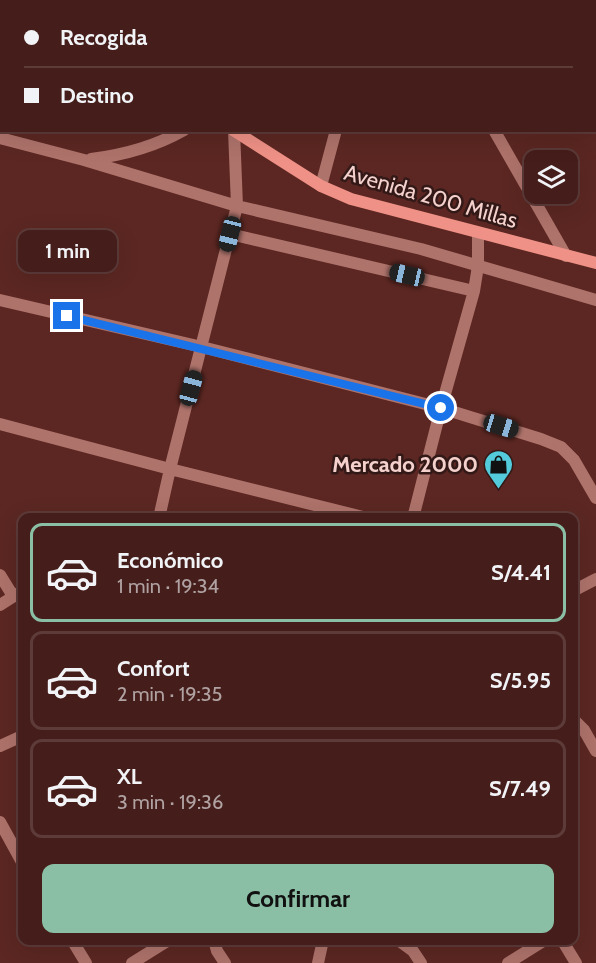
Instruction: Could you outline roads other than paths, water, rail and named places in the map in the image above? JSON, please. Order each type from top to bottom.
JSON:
[{"type":"main road","name":"Avenida 200 Millas","points":[[235,132],[321,186],[351,199],[596,263]]},
{"type":"street","points":[[84,160],[123,155],[164,142],[180,132]]},
{"type":"street","points":[[160,513],[237,206],[233,132]]},
{"type":"street","points":[[321,186],[335,132]]},
{"type":"street","points":[[495,132],[566,256]]},
{"type":"street","points":[[0,138],[84,160],[237,206],[421,249],[596,300]]},
{"type":"street","points":[[414,513],[474,291],[478,266],[478,233]]},
{"type":"street","points":[[230,234],[474,291]]},
{"type":"street","points":[[0,300],[441,408],[541,439],[561,447],[574,459],[596,498]]},
{"type":"street","points":[[0,424],[347,513]]},
{"type":"street","points":[[0,575],[18,594],[0,605]]},
{"type":"street","points":[[578,588],[596,579]]},
{"type":"street","points":[[578,724],[596,751]]},
{"type":"street","points":[[0,746],[18,738]]},
{"type":"street","points":[[0,822],[18,855]]},
{"type":"street","points":[[75,945],[86,963]]},
{"type":"street","points":[[132,963],[161,945]]},
{"type":"street","points":[[215,945],[225,963]]},
{"type":"street","points":[[318,963],[322,945]]},
{"type":"street","points":[[405,945],[413,951],[421,963]]},
{"type":"street","points":[[508,963],[537,945]]},
{"type":"street","points":[[565,945],[576,963]]},
{"type":"place","name":"Mercado 2000","points":[[499,490]]}]
